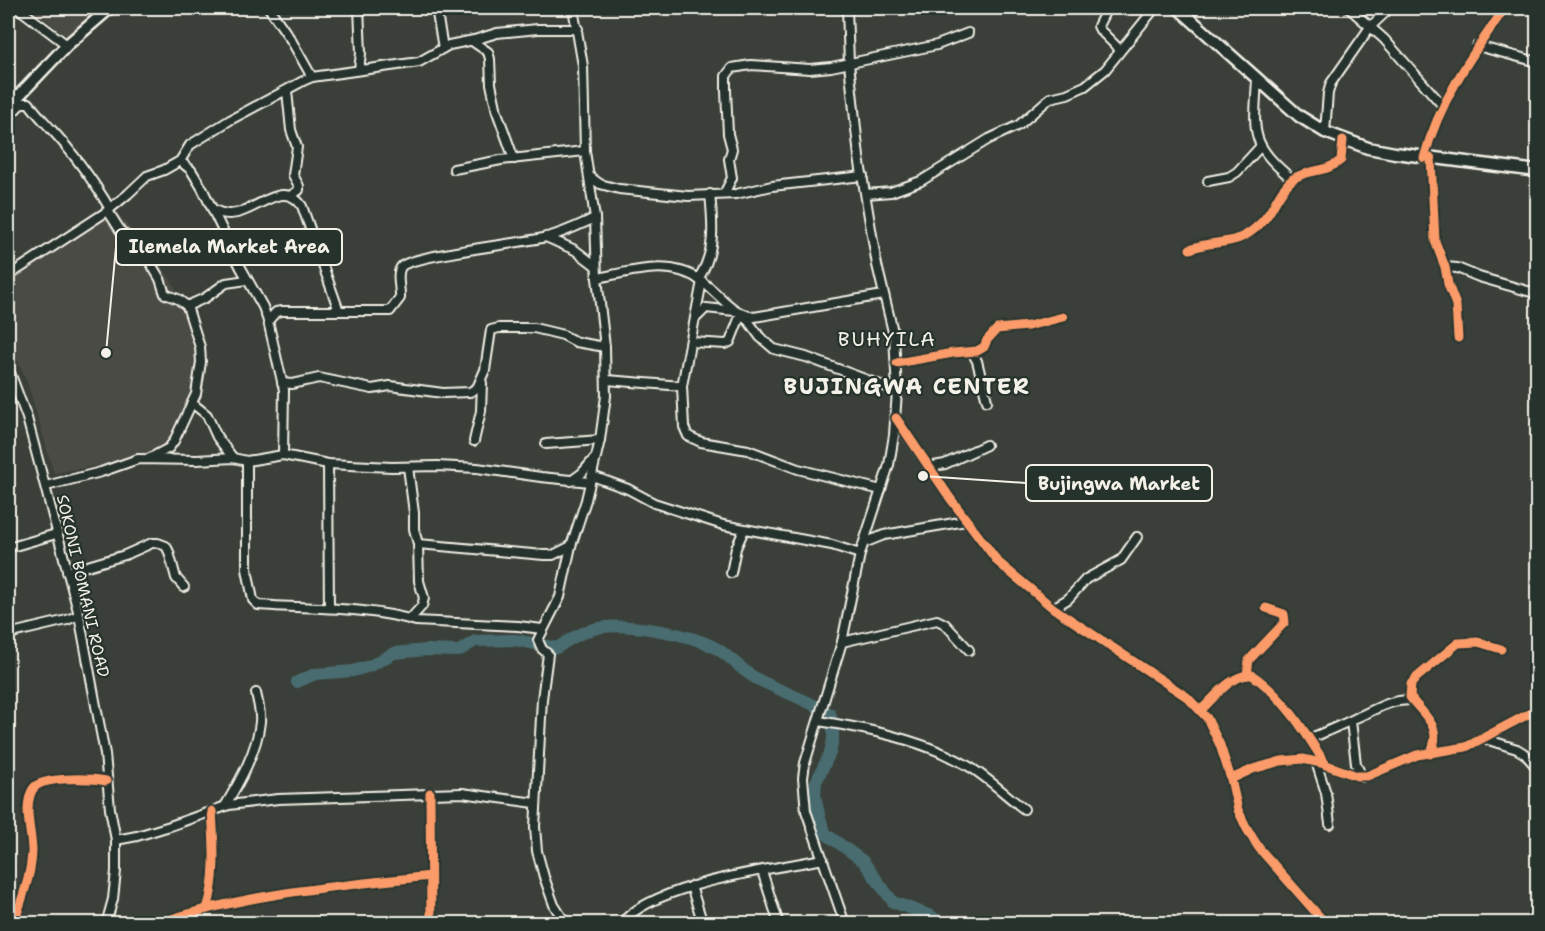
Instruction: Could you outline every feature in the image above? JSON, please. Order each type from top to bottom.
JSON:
[{"type":"main road","points":[[8,109],[67,45],[110,8]]},
{"type":"main road","points":[[1178,8],[1299,116],[1342,140],[1368,148],[1427,158],[1538,171]]},
{"type":"street","points":[[18,8],[67,45]]},
{"type":"street","points":[[269,8],[312,77]]},
{"type":"street","points":[[359,8],[360,70]]},
{"type":"street","points":[[436,8],[443,48]]},
{"type":"street","points":[[566,924],[554,905],[537,851],[535,803],[542,699],[548,667],[548,654],[538,645],[539,634],[560,597],[571,546],[586,500],[600,440],[607,380],[596,266],[595,218],[585,151],[583,68],[573,8]]},
{"type":"street","points":[[845,924],[807,811],[802,778],[842,642],[860,554],[892,451],[897,391],[894,336],[883,295],[863,176],[849,63],[847,8]]},
{"type":"street","points":[[1107,8],[1098,26],[1120,50]]},
{"type":"street","points":[[866,194],[891,192],[921,181],[989,139],[1019,125],[1050,98],[1085,86],[1105,70],[1155,8]]},
{"type":"street","points":[[1349,8],[1425,83],[1444,107]]},
{"type":"street","points":[[1325,132],[1331,83],[1370,27],[1390,8]]},
{"type":"street","points":[[1458,338],[1457,310],[1435,241],[1427,158],[1430,135],[1459,76],[1477,46],[1505,8]]},
{"type":"street","points":[[8,276],[109,210],[147,176],[180,161],[190,145],[230,120],[312,77],[419,62],[443,48],[488,35],[516,31],[578,29]]},
{"type":"street","points":[[724,194],[732,178],[729,159],[732,149],[726,115],[728,70],[751,65],[810,69],[849,63],[938,45],[968,33]]},
{"type":"street","points":[[472,41],[488,52],[495,102],[514,159]]},
{"type":"street","points":[[1477,46],[1538,62]]},
{"type":"street","points":[[1257,79],[1255,127],[1260,147],[1292,179]]},
{"type":"street","points":[[214,210],[228,215],[240,213],[280,195],[292,195],[299,190],[293,175],[297,147],[291,130],[286,91]]},
{"type":"street","points":[[8,109],[12,113],[22,103],[29,103],[37,116],[51,129],[99,191],[120,230],[148,259],[160,279],[165,294],[178,299],[187,306],[201,347],[199,383],[192,403],[169,448],[149,459]]},
{"type":"street","points":[[1190,249],[1209,242],[1222,243],[1236,240],[1248,234],[1265,218],[1292,179],[1337,164],[1341,160],[1342,140]]},
{"type":"street","points":[[1208,181],[1229,177],[1237,172],[1260,147]]},
{"type":"street","points":[[454,169],[585,151]]},
{"type":"street","points":[[180,161],[191,170],[214,210],[268,321],[282,383],[283,456]]},
{"type":"street","points":[[589,176],[600,184],[618,189],[674,196],[747,192],[772,186],[863,176]]},
{"type":"street","points":[[710,194],[711,249],[700,280],[696,318],[682,386],[684,427],[688,436],[694,440],[748,450],[798,469],[881,490]]},
{"type":"street","points":[[292,195],[302,206],[339,311]]},
{"type":"street","points":[[268,321],[276,312],[282,311],[390,311],[400,298],[398,273],[406,263],[546,237],[595,218]]},
{"type":"street","points":[[546,237],[575,250],[596,266]]},
{"type":"street","points":[[1445,267],[1457,268],[1479,277],[1538,294]]},
{"type":"street","points":[[597,278],[658,268],[669,269],[700,280],[741,314],[760,338],[774,349],[806,357],[897,391]]},
{"type":"street","points":[[187,306],[205,298],[226,282],[247,280]]},
{"type":"street","points":[[696,318],[706,308],[766,316],[883,295]]},
{"type":"street","points":[[263,307],[282,311]]},
{"type":"street","points":[[691,342],[726,344],[730,342],[741,314]]},
{"type":"street","points":[[897,363],[953,352],[972,352],[984,347],[997,329],[1028,326],[1063,317]]},
{"type":"street","points":[[282,383],[292,384],[319,378],[372,389],[390,386],[458,393],[470,392],[477,388],[481,381],[488,360],[490,333],[493,329],[534,328],[563,335],[576,342],[605,347]]},
{"type":"street","points":[[972,352],[977,361],[987,401]]},
{"type":"street","name":"SOKONI BOMANI ROAD","points":[[8,367],[24,408],[79,615],[105,753],[106,781],[116,840],[113,899],[106,924]]},
{"type":"street","points":[[607,380],[682,386]]},
{"type":"street","points":[[474,441],[481,411],[481,381]]},
{"type":"street","points":[[192,403],[207,415],[217,437],[233,458]]},
{"type":"street","points":[[896,418],[966,521],[998,562],[1053,608],[1187,697],[1201,710],[1214,730],[1231,779],[1238,810],[1259,848],[1326,924]]},
{"type":"street","points":[[546,444],[600,440]]},
{"type":"street","points":[[928,467],[945,464],[986,445]]},
{"type":"street","points":[[46,486],[101,472],[131,460],[149,459],[233,458],[247,461],[283,456],[328,464],[477,468],[571,481],[591,479],[628,489],[654,503],[744,530],[763,531],[832,545],[860,554]]},
{"type":"street","points":[[571,481],[582,473],[597,456]]},
{"type":"street","points":[[247,461],[247,569],[253,600],[258,605],[329,608],[416,621],[518,626],[542,630]]},
{"type":"street","points":[[328,464],[329,608]]},
{"type":"street","points":[[408,467],[414,529],[418,544],[419,581],[424,598],[422,606],[410,619]]},
{"type":"street","points":[[864,543],[904,530],[966,521]]},
{"type":"street","points":[[731,573],[736,548],[744,530]]},
{"type":"street","points":[[8,548],[56,534]]},
{"type":"street","points":[[1053,608],[1068,599],[1086,579],[1121,560],[1137,537]]},
{"type":"street","points":[[67,572],[125,555],[152,543],[158,543],[166,546],[177,581],[184,587]]},
{"type":"street","points":[[418,544],[544,555],[553,555],[571,546]]},
{"type":"street","points":[[1247,675],[1249,660],[1285,621],[1284,614],[1266,608]]},
{"type":"street","points":[[8,634],[68,620],[79,615]]},
{"type":"street","points":[[842,642],[937,620],[945,624],[969,650]]},
{"type":"street","points":[[1430,754],[1436,743],[1435,732],[1430,721],[1410,697],[1411,684],[1458,643],[1478,642],[1501,649]]},
{"type":"street","points":[[1201,710],[1224,687],[1247,675],[1252,675],[1276,696],[1326,765]]},
{"type":"street","points":[[225,806],[256,743],[260,720],[256,693]]},
{"type":"street","points":[[1309,739],[1385,703],[1413,700]]},
{"type":"street","points":[[1231,779],[1281,761],[1303,759],[1362,777],[1372,775],[1408,758],[1466,747],[1538,709]]},
{"type":"street","points":[[819,721],[882,733],[937,751],[972,769],[1024,809]]},
{"type":"street","points":[[1351,721],[1356,764],[1362,777]]},
{"type":"street","points":[[1482,738],[1518,749],[1538,769]]},
{"type":"street","points":[[1316,762],[1326,793],[1330,824]]},
{"type":"street","points":[[14,924],[29,874],[32,851],[28,809],[33,789],[36,785],[70,778],[106,781]]},
{"type":"street","points":[[116,840],[162,828],[225,806],[278,799],[430,793],[462,794],[535,803]]},
{"type":"street","points":[[430,793],[431,924]]},
{"type":"street","points":[[207,909],[211,897],[214,847],[212,811]]},
{"type":"street","points":[[621,924],[627,916],[655,898],[692,886],[823,859]]},
{"type":"street","points":[[762,871],[779,924]]},
{"type":"street","points":[[157,924],[219,906],[344,884],[430,876]]},
{"type":"street","points":[[692,886],[703,924]]},
{"type":"street","points":[[211,897],[219,906]]},
{"type":"shaded area","points":[[31,8],[102,8],[68,37]]},
{"type":"shaded area","points":[[119,215],[159,263],[175,287],[202,366],[201,389],[173,452],[54,473],[28,384],[8,338],[8,275],[24,267],[48,245],[105,217]]},
{"type":"waterway","points":[[297,682],[315,674],[353,671],[370,666],[394,653],[427,650],[459,651],[475,641],[515,640],[557,648],[584,632],[607,627],[658,630],[708,644],[754,677],[830,714],[833,723],[833,739],[830,753],[816,782],[815,795],[826,834],[863,861],[893,902],[931,916],[943,924]]},
{"type":"cycle path","points":[[1424,158],[1438,117],[1458,79],[1505,8]]},
{"type":"cycle path","points":[[1190,249],[1235,240],[1249,233],[1265,219],[1289,182],[1304,174],[1330,167],[1341,160],[1343,140]]},
{"type":"cycle path","points":[[1431,158],[1435,241],[1456,305],[1458,338]]},
{"type":"cycle path","points":[[897,363],[977,351],[984,347],[997,329],[1028,326],[1063,317]]},
{"type":"cycle path","points":[[896,418],[950,498],[998,562],[1053,608],[1187,697],[1207,718],[1220,745],[1238,810],[1247,829],[1259,848],[1326,924]]},
{"type":"cycle path","points":[[1247,675],[1249,660],[1285,622],[1284,614],[1266,608]]},
{"type":"cycle path","points":[[1430,754],[1434,745],[1434,729],[1410,697],[1411,684],[1458,643],[1478,642],[1501,649]]},
{"type":"cycle path","points":[[1201,710],[1231,682],[1245,675],[1252,675],[1284,705],[1326,765]]},
{"type":"cycle path","points":[[1231,779],[1253,769],[1281,761],[1303,759],[1357,776],[1367,776],[1417,755],[1466,747],[1538,709]]},
{"type":"cycle path","points":[[14,924],[28,880],[31,862],[32,847],[28,810],[33,789],[43,782],[61,779],[106,781]]},
{"type":"cycle path","points":[[430,793],[431,924]]},
{"type":"cycle path","points":[[207,909],[214,873],[212,811]]},
{"type":"cycle path","points":[[157,924],[190,913],[292,892],[430,876]]},
{"type":"place","name":"Ilemela Market Area","points":[[106,353]]},
{"type":"place","name":"Bujingwa Market","points":[[923,476]]},
{"type":"district","name":"BUHYILA","points":[[887,339]]},
{"type":"district","name":"BUJINGWA CENTER","points":[[907,386]]}]
